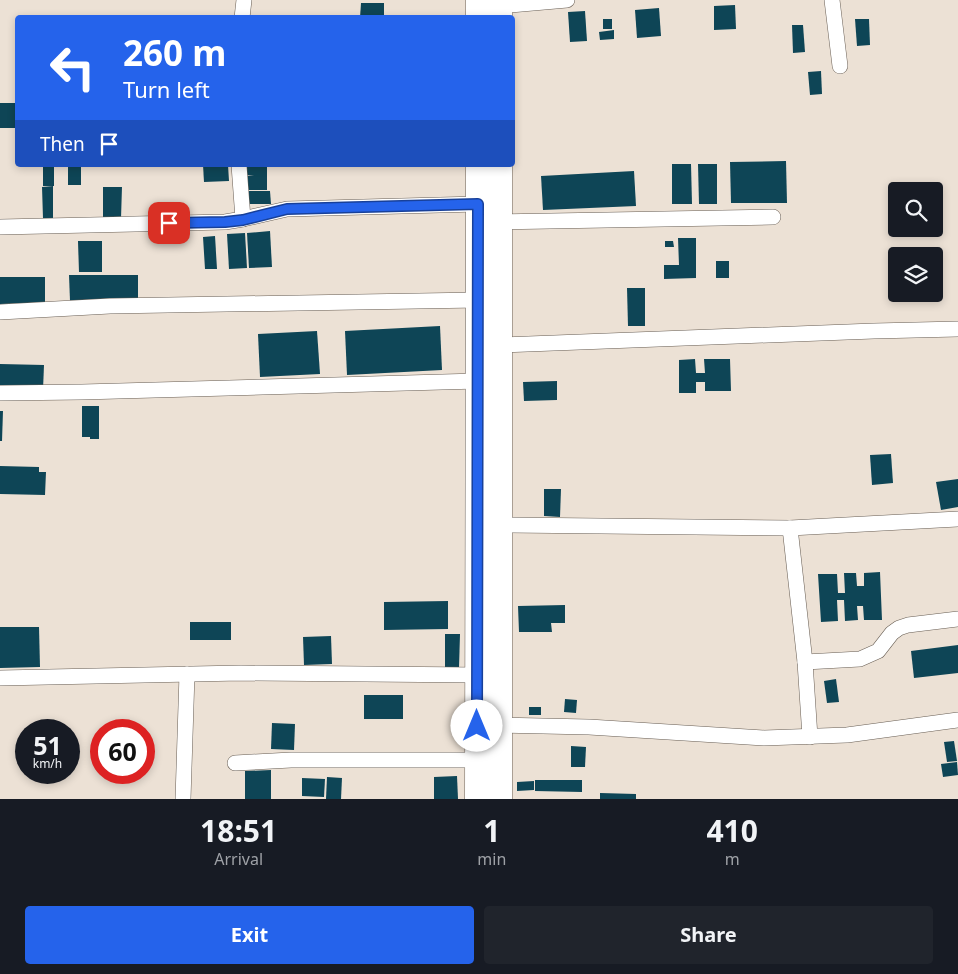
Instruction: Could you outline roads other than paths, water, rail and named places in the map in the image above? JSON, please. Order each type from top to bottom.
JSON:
[{"type":"main road","points":[[482,15],[494,6]]},
{"type":"main road","points":[[477,799],[478,167]]},
{"type":"main road","points":[[500,167],[500,799]]},
{"type":"street","points":[[242,15],[244,0]]},
{"type":"street","points":[[494,6],[566,0]]},
{"type":"street","points":[[832,0],[840,66]]},
{"type":"street","points":[[239,167],[243,220]]},
{"type":"street","points":[[0,227],[225,222],[243,220],[287,209],[478,204]]},
{"type":"street","points":[[500,222],[773,218]]},
{"type":"street","points":[[0,312],[110,306],[478,300]]},
{"type":"street","points":[[500,345],[958,329]]},
{"type":"street","points":[[0,393],[478,381]]},
{"type":"street","points":[[500,525],[790,528],[958,519]]},
{"type":"street","points":[[790,528],[806,662],[810,737]]},
{"type":"street","points":[[806,662],[860,659],[878,650],[892,633],[899,628],[908,625],[958,619]]},
{"type":"street","points":[[0,678],[250,673],[477,675]]},
{"type":"street","points":[[183,799],[187,674]]},
{"type":"street","points":[[500,725],[589,727],[764,738],[848,735],[958,720]]},
{"type":"street","points":[[235,763],[291,760],[477,760]]}]
